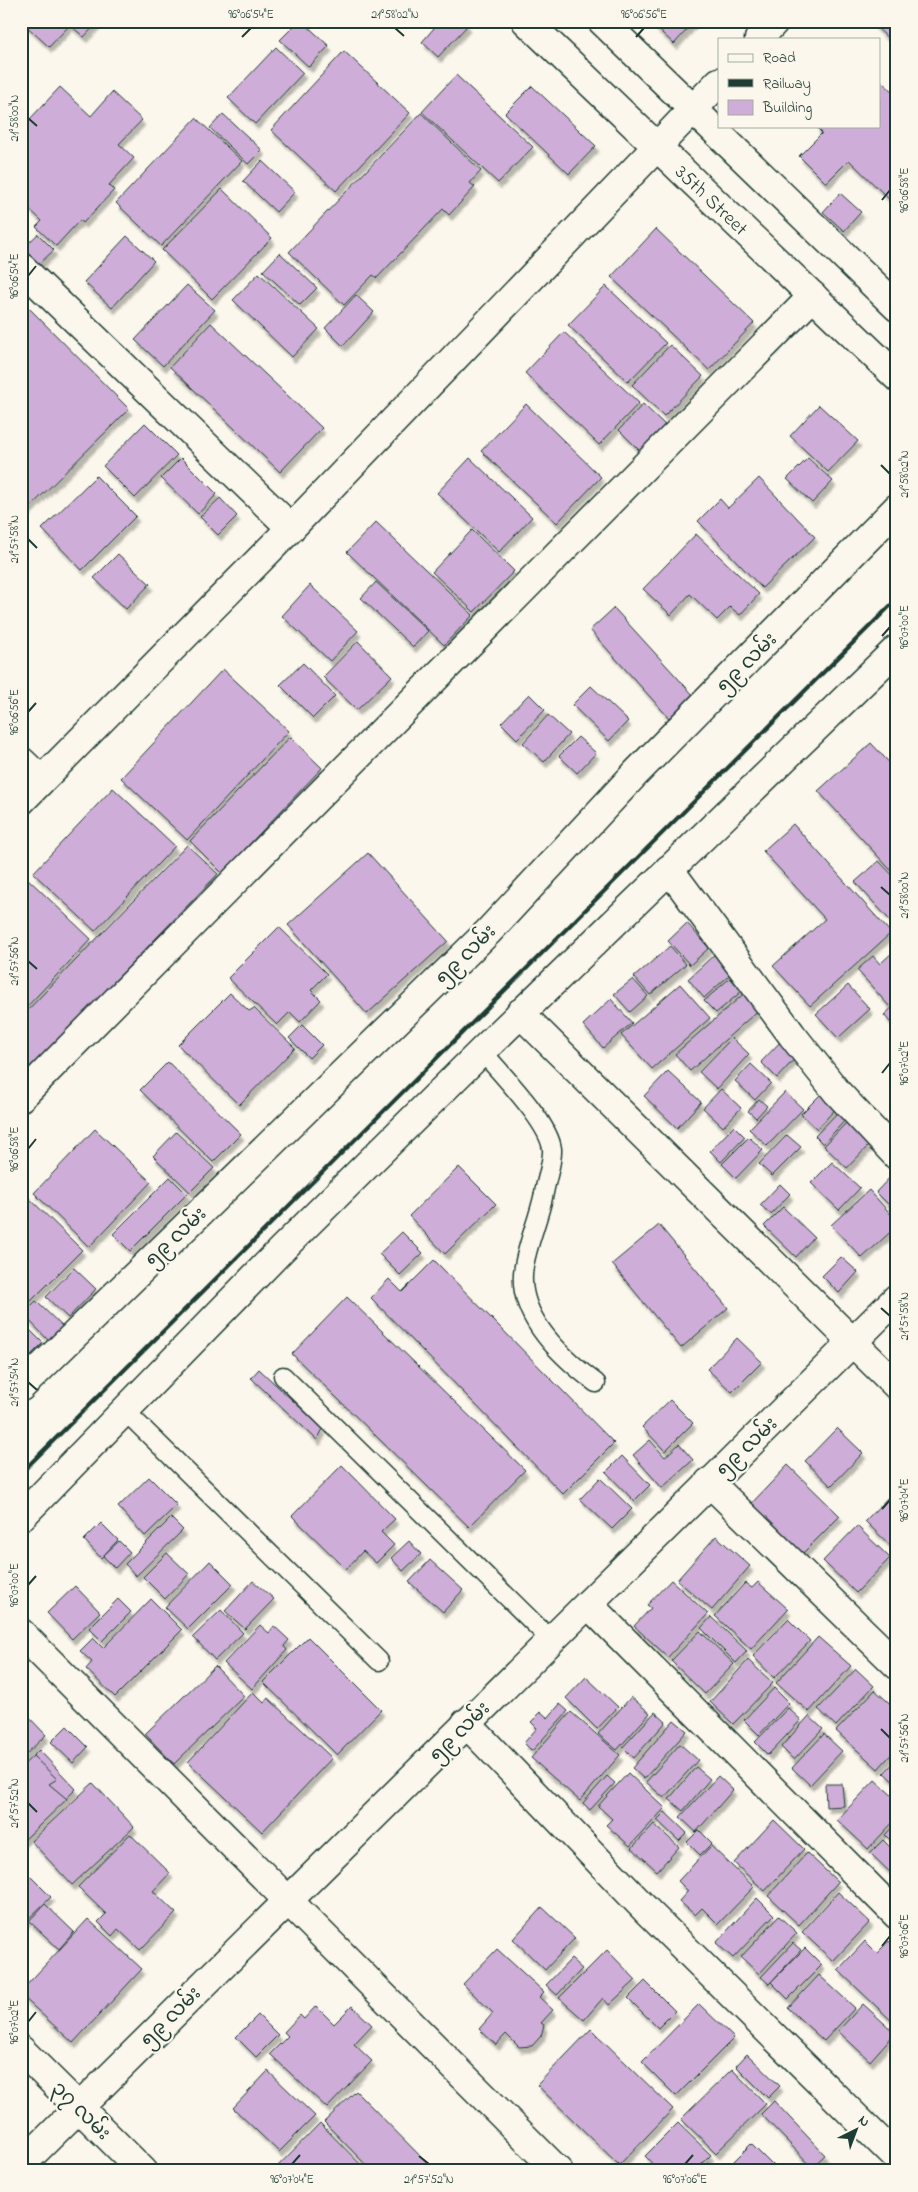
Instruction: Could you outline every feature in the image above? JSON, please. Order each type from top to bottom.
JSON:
[{"type":"street","name":"35th Street","points":[[526,21],[897,377]]},
{"type":"street","points":[[602,21],[897,307]]},
{"type":"street","points":[[759,38],[775,21]]},
{"type":"street","points":[[21,801],[291,528],[718,83]]},
{"type":"street","points":[[21,267],[291,528]]},
{"type":"street","points":[[21,1098],[813,296]]},
{"type":"street","name":"၅၉ လမ်း","points":[[21,1387],[488,932],[635,774],[897,508]]},
{"type":"street","points":[[21,1517],[282,1249],[520,1013],[897,649]]},
{"type":"street","points":[[21,761],[42,780]]},
{"type":"street","points":[[670,869],[837,1092],[897,1156]]},
{"type":"street","points":[[520,1013],[897,1386]]},
{"type":"street","name":"၅၉ လမ်း","points":[[21,2165],[897,1298]]},
{"type":"street","points":[[709,1482],[897,1665]]},
{"type":"street","points":[[588,1604],[897,1915]]},
{"type":"street","points":[[21,1633],[558,2171]]},
{"type":"street","points":[[466,1724],[654,1918],[897,2158]]},
{"type":"street","name":"၃၇ လမ်း","points":[[21,2050],[143,2171]]},
{"type":"lane","points":[[482,1051],[544,1125],[552,1149],[540,1209],[524,1267],[523,1293],[536,1322],[577,1369],[596,1382]]},
{"type":"lane","points":[[284,1376],[551,1640]]},
{"type":"lane","points":[[125,1410],[379,1661]]},
{"type":"building","points":[[21,21],[99,21],[84,37],[70,25],[49,47]]},
{"type":"building","points":[[299,21],[302,21],[329,46],[309,67],[280,40]]},
{"type":"building","points":[[440,21],[464,21],[468,25],[438,57],[422,42]]},
{"type":"building","points":[[649,21],[695,21],[674,44]]},
{"type":"building","points":[[870,21],[897,21],[897,47]]},
{"type":"building","points":[[276,47],[303,73],[255,124],[228,98]]},
{"type":"building","points":[[344,51],[410,113],[336,191],[271,130]]},
{"type":"building","points":[[456,75],[533,147],[498,183],[422,112]]},
{"type":"building","points":[[880,80],[897,96],[897,202],[894,204],[849,160],[826,183],[799,156],[822,133],[817,128],[880,128]]},
{"type":"building","points":[[532,86],[596,146],[569,174],[505,113]]},
{"type":"building","points":[[60,87],[91,116],[112,92],[142,120],[119,144],[134,158],[109,185],[114,190],[83,223],[80,220],[56,246],[36,227],[42,221],[21,201],[21,112],[29,120]]},
{"type":"building","points":[[421,113],[481,171],[470,183],[475,187],[449,215],[443,209],[377,278],[373,275],[344,305],[289,252]]},
{"type":"building","points":[[223,114],[262,150],[248,164],[210,128]]},
{"type":"building","points":[[196,118],[242,161],[161,246],[116,203]]},
{"type":"building","points":[[262,161],[295,192],[276,212],[243,181]]},
{"type":"building","points":[[222,189],[272,238],[212,299],[162,250]]},
{"type":"building","points":[[840,193],[861,212],[844,231],[823,212]]},
{"type":"building","points":[[656,229],[754,323],[709,370],[611,277]]},
{"type":"building","points":[[38,234],[54,250],[39,264],[23,248]]},
{"type":"building","points":[[127,236],[154,261],[112,308],[84,282]]},
{"type":"building","points":[[280,253],[317,288],[300,305],[263,271]]},
{"type":"building","points":[[259,273],[319,329],[292,357],[233,300]]},
{"type":"building","points":[[187,285],[215,310],[163,366],[135,340]]},
{"type":"building","points":[[606,286],[666,343],[628,382],[568,325]]},
{"type":"building","points":[[356,295],[374,312],[343,346],[325,328]]},
{"type":"building","points":[[21,300],[129,409],[21,516]]},
{"type":"building","points":[[211,323],[322,428],[280,472],[170,367]]},
{"type":"building","points":[[564,332],[639,403],[599,445],[525,373]]},
{"type":"building","points":[[670,345],[703,376],[664,416],[632,385]]},
{"type":"building","points":[[526,404],[601,477],[557,523],[481,451]]},
{"type":"building","points":[[643,404],[665,425],[640,451],[619,430]]},
{"type":"building","points":[[819,405],[858,441],[828,472],[790,436]]},
{"type":"building","points":[[145,423],[177,455],[135,498],[103,466]]},
{"type":"building","points":[[181,458],[217,494],[198,514],[161,478]]},
{"type":"building","points":[[470,458],[532,517],[499,552],[437,493]]},
{"type":"building","points":[[808,458],[833,481],[812,503],[787,479]]},
{"type":"building","points":[[96,476],[136,516],[82,570],[42,529]]},
{"type":"building","points":[[759,478],[815,537],[762,588],[698,521],[720,499],[728,508]]},
{"type":"building","points":[[220,498],[237,516],[218,535],[200,517]]},
{"type":"building","points":[[376,522],[473,615],[444,645],[347,552]]},
{"type":"building","points":[[472,530],[514,571],[474,612],[432,572]]},
{"type":"building","points":[[696,534],[759,594],[740,615],[730,607],[717,620],[690,594],[671,615],[643,589]]},
{"type":"building","points":[[118,554],[150,584],[126,609],[94,578]]},
{"type":"building","points":[[376,582],[428,631],[413,647],[361,598]]},
{"type":"building","points":[[310,585],[358,631],[330,661],[282,616]]},
{"type":"building","points":[[614,608],[694,696],[669,718],[590,630]]},
{"type":"building","points":[[358,641],[392,676],[357,710],[323,677]]},
{"type":"building","points":[[303,663],[335,696],[313,718],[280,685]]},
{"type":"building","points":[[223,669],[289,731],[187,840],[121,778]]},
{"type":"building","points":[[591,686],[628,721],[609,741],[572,705]]},
{"type":"building","points":[[529,694],[545,710],[517,739],[501,723]]},
{"type":"building","points":[[548,715],[569,734],[544,762],[523,743]]},
{"type":"building","points":[[290,737],[322,768],[222,873],[190,841]]},
{"type":"building","points":[[578,737],[596,753],[577,773],[559,756]]},
{"type":"building","points":[[871,743],[897,771],[897,877],[818,791]]},
{"type":"building","points":[[113,788],[175,846],[95,931],[33,873]]},
{"type":"building","points":[[793,824],[891,933],[810,1006],[773,966],[825,919],[763,851]]},
{"type":"building","points":[[187,845],[218,874],[21,1078],[21,1017]]},
{"type":"building","points":[[368,853],[448,941],[367,1014],[288,925]]},
{"type":"building","points":[[879,861],[897,880],[897,928],[855,882]]},
{"type":"building","points":[[26,877],[91,939],[21,1013],[21,882]]},
{"type":"building","points":[[687,923],[709,948],[690,965],[668,941]]},
{"type":"building","points":[[279,927],[327,974],[311,990],[321,1000],[300,1022],[290,1012],[277,1025],[228,978]]},
{"type":"building","points":[[670,946],[686,964],[650,995],[634,977]]},
{"type":"building","points":[[894,951],[897,954],[897,999],[889,1006],[857,970],[873,956],[880,964]]},
{"type":"building","points":[[717,952],[734,971],[704,998],[688,979]]},
{"type":"building","points":[[730,978],[742,991],[716,1013],[704,1001]]},
{"type":"building","points":[[633,979],[648,996],[630,1012],[614,994]]},
{"type":"building","points":[[680,984],[710,1018],[652,1069],[621,1035]]},
{"type":"building","points":[[848,985],[870,1009],[838,1038],[816,1014]]},
{"type":"building","points":[[747,991],[762,1007],[690,1071],[675,1054]]},
{"type":"building","points":[[230,993],[249,1011],[254,1008],[295,1048],[239,1105],[178,1045]]},
{"type":"building","points":[[611,999],[632,1023],[603,1048],[583,1025]]},
{"type":"building","points":[[897,1003],[897,1030],[884,1015]]},
{"type":"building","points":[[302,1025],[322,1045],[309,1058],[289,1038]]},
{"type":"building","points":[[732,1038],[749,1054],[717,1089],[699,1072]]},
{"type":"building","points":[[783,1039],[799,1054],[777,1078],[761,1062]]},
{"type":"building","points":[[168,1062],[241,1134],[213,1162],[140,1090]]},
{"type":"building","points":[[751,1064],[771,1083],[755,1100],[735,1081]]},
{"type":"building","points":[[668,1071],[701,1102],[677,1128],[644,1096]]},
{"type":"building","points":[[721,1089],[741,1108],[723,1127],[703,1108]]},
{"type":"building","points":[[824,1091],[839,1105],[817,1129],[801,1114]]},
{"type":"building","points":[[785,1092],[803,1109],[767,1146],[749,1129]]},
{"type":"building","points":[[759,1099],[767,1106],[756,1118],[748,1111]]},
{"type":"building","points":[[840,1110],[848,1117],[823,1144],[815,1136]]},
{"type":"building","points":[[847,1122],[870,1144],[847,1168],[824,1146]]},
{"type":"building","points":[[734,1126],[745,1137],[721,1162],[710,1151]]},
{"type":"building","points":[[95,1129],[151,1182],[89,1247],[34,1193]]},
{"type":"building","points":[[176,1132],[214,1168],[190,1192],[153,1156]]},
{"type":"building","points":[[787,1135],[801,1147],[772,1176],[759,1164]]},
{"type":"building","points":[[749,1137],[763,1150],[736,1178],[722,1164]]},
{"type":"building","points":[[832,1162],[860,1188],[839,1210],[811,1183]]},
{"type":"building","points":[[459,1167],[496,1204],[445,1254],[409,1216]]},
{"type":"building","points":[[894,1173],[897,1176],[897,1217],[889,1210],[891,1207],[876,1192]]},
{"type":"building","points":[[170,1177],[187,1194],[130,1251],[113,1234]]},
{"type":"building","points":[[780,1184],[790,1194],[771,1214],[760,1205]]},
{"type":"building","points":[[869,1190],[897,1221],[897,1226],[862,1258],[831,1225]]},
{"type":"building","points":[[23,1192],[82,1250],[21,1311],[21,1194]]},
{"type":"building","points":[[783,1207],[814,1237],[796,1257],[764,1226]]},
{"type":"building","points":[[659,1225],[728,1308],[681,1348],[612,1264]]},
{"type":"building","points":[[402,1232],[423,1253],[400,1275],[379,1254]]},
{"type":"building","points":[[841,1257],[858,1272],[839,1293],[822,1276]]},
{"type":"building","points":[[434,1260],[614,1443],[563,1494],[371,1298],[389,1279],[402,1292]]},
{"type":"building","points":[[74,1268],[96,1289],[68,1318],[46,1297]]},
{"type":"building","points":[[347,1297],[525,1470],[469,1527],[292,1354]]},
{"type":"building","points":[[36,1301],[64,1328],[50,1342],[23,1314]]},
{"type":"building","points":[[28,1328],[43,1343],[21,1365],[21,1334]]},
{"type":"building","points":[[737,1338],[762,1362],[732,1392],[707,1369]]},
{"type":"building","points":[[259,1369],[323,1429],[317,1440],[251,1378]]},
{"type":"building","points":[[670,1400],[693,1423],[665,1451],[642,1427]]},
{"type":"building","points":[[837,1428],[863,1453],[831,1486],[805,1461]]},
{"type":"building","points":[[650,1440],[665,1457],[679,1444],[693,1460],[662,1488],[633,1455]]},
{"type":"building","points":[[622,1456],[650,1485],[634,1501],[606,1472]]},
{"type":"building","points":[[342,1465],[395,1519],[381,1532],[394,1545],[376,1563],[363,1551],[346,1569],[292,1516]]},
{"type":"building","points":[[788,1465],[840,1516],[801,1555],[750,1505]]},
{"type":"building","points":[[149,1477],[177,1505],[145,1536],[118,1507]]},
{"type":"building","points":[[600,1478],[632,1509],[612,1529],[580,1499]]},
{"type":"building","points":[[897,1488],[897,1552],[865,1521]]},
{"type":"building","points":[[171,1518],[183,1530],[136,1576],[125,1564]]},
{"type":"building","points":[[101,1523],[118,1540],[101,1558],[84,1540]]},
{"type":"building","points":[[857,1526],[890,1558],[856,1593],[823,1561]]},
{"type":"building","points":[[716,1536],[750,1566],[712,1610],[677,1580]]},
{"type":"building","points":[[119,1541],[130,1552],[115,1568],[103,1556]]},
{"type":"building","points":[[409,1541],[421,1554],[403,1571],[391,1558]]},
{"type":"building","points":[[167,1553],[189,1574],[165,1599],[143,1577]]},
{"type":"building","points":[[430,1560],[463,1590],[443,1612],[409,1582]]},
{"type":"building","points":[[210,1561],[233,1584],[188,1629],[165,1607]]},
{"type":"building","points":[[671,1580],[708,1614],[668,1657],[634,1626],[651,1608],[647,1605]]},
{"type":"building","points":[[253,1581],[274,1599],[245,1629],[225,1611]]},
{"type":"building","points":[[758,1582],[788,1609],[751,1649],[715,1616],[745,1583],[752,1588]]},
{"type":"building","points":[[75,1586],[100,1612],[72,1639],[47,1613]]},
{"type":"building","points":[[118,1599],[131,1612],[102,1641],[89,1628]]},
{"type":"building","points":[[151,1599],[182,1630],[115,1697],[86,1669],[92,1662],[80,1651],[93,1638],[103,1648]]},
{"type":"building","points":[[221,1610],[243,1633],[215,1660],[193,1637]]},
{"type":"building","points":[[711,1617],[747,1651],[736,1663],[701,1628]]},
{"type":"building","points":[[788,1619],[810,1641],[774,1678],[753,1656]]},
{"type":"building","points":[[260,1625],[269,1633],[274,1626],[289,1640],[284,1646],[287,1650],[252,1689],[224,1663]]},
{"type":"building","points":[[700,1631],[734,1664],[705,1694],[671,1661]]},
{"type":"building","points":[[308,1637],[381,1710],[337,1755],[263,1682]]},
{"type":"building","points":[[818,1637],[851,1666],[809,1712],[776,1683]]},
{"type":"building","points":[[748,1660],[773,1683],[733,1724],[710,1702]]},
{"type":"building","points":[[215,1666],[244,1696],[174,1764],[145,1734]]},
{"type":"building","points":[[856,1669],[874,1686],[836,1726],[818,1709]]},
{"type":"building","points":[[586,1677],[618,1707],[597,1729],[566,1698]]},
{"type":"building","points":[[774,1688],[789,1703],[759,1735],[744,1720]]},
{"type":"building","points":[[875,1690],[897,1710],[897,1748],[878,1769],[836,1731]]},
{"type":"building","points":[[253,1692],[264,1703],[268,1698],[332,1758],[262,1832],[188,1762]]},
{"type":"building","points":[[631,1697],[650,1713],[617,1750],[598,1734]]},
{"type":"building","points":[[560,1704],[568,1711],[532,1751],[524,1743],[537,1728],[531,1722],[541,1712],[548,1718]]},
{"type":"building","points":[[788,1708],[801,1720],[768,1755],[755,1742]]},
{"type":"building","points":[[21,1709],[46,1735],[21,1759]]},
{"type":"building","points":[[571,1712],[620,1755],[580,1801],[531,1758]]},
{"type":"building","points":[[655,1712],[666,1722],[634,1758],[623,1747]]},
{"type":"building","points":[[809,1716],[823,1729],[794,1760],[781,1747]]},
{"type":"building","points":[[674,1720],[687,1731],[644,1779],[632,1768]]},
{"type":"building","points":[[67,1726],[88,1747],[73,1763],[51,1742]]},
{"type":"building","points":[[824,1734],[842,1751],[810,1785],[792,1768]]},
{"type":"building","points":[[680,1744],[698,1760],[664,1798],[646,1782]]},
{"type":"building","points":[[39,1750],[76,1789],[27,1837],[21,1831],[21,1768]]},
{"type":"building","points":[[33,1756],[57,1779],[49,1784],[67,1799],[21,1843],[21,1767]]},
{"type":"building","points":[[897,1759],[897,1785],[884,1773]]},
{"type":"building","points":[[696,1767],[710,1779],[683,1811],[669,1799]]},
{"type":"building","points":[[628,1773],[665,1808],[630,1846],[606,1825],[612,1819],[598,1806]]},
{"type":"building","points":[[607,1776],[615,1783],[590,1810],[583,1803]]},
{"type":"building","points":[[718,1776],[733,1790],[696,1832],[680,1817]]},
{"type":"building","points":[[875,1780],[897,1800],[897,1818],[868,1849],[837,1820]]},
{"type":"building","points":[[93,1783],[134,1827],[72,1885],[31,1841]]},
{"type":"building","points":[[825,1784],[842,1784],[844,1806],[826,1807]]},
{"type":"building","points":[[665,1812],[687,1833],[679,1841],[657,1820]]},
{"type":"building","points":[[774,1820],[804,1849],[765,1891],[734,1863]]},
{"type":"building","points":[[897,1822],[897,1847],[885,1835]]},
{"type":"building","points":[[654,1824],[679,1847],[657,1871],[632,1848]]},
{"type":"building","points":[[699,1830],[712,1843],[700,1855],[687,1842]]},
{"type":"building","points":[[130,1834],[170,1873],[153,1891],[176,1913],[140,1950],[118,1929],[112,1936],[98,1922],[106,1914],[78,1887]]},
{"type":"building","points":[[883,1840],[897,1854],[897,1879],[870,1853]]},
{"type":"building","points":[[711,1846],[754,1887],[718,1924],[702,1908],[695,1915],[679,1901],[688,1891],[678,1881]]},
{"type":"building","points":[[807,1853],[838,1882],[799,1925],[768,1896]]},
{"type":"building","points":[[21,1867],[51,1897],[21,1926]]},
{"type":"building","points":[[838,1892],[870,1922],[833,1961],[802,1932]]},
{"type":"building","points":[[757,1898],[774,1915],[733,1958],[716,1943]]},
{"type":"building","points":[[45,1904],[74,1932],[59,1949],[29,1921]]},
{"type":"building","points":[[542,1907],[575,1938],[545,1970],[513,1939]]},
{"type":"building","points":[[779,1916],[797,1933],[759,1974],[741,1957]]},
{"type":"building","points":[[88,1919],[142,1969],[73,2043],[21,1995],[21,1991]]},
{"type":"building","points":[[865,1941],[877,1953],[889,1941],[897,1949],[897,2026],[838,1970]]},
{"type":"building","points":[[793,1943],[801,1950],[769,1984],[761,1977]]},
{"type":"building","points":[[805,1948],[822,1965],[788,1999],[771,1982]]},
{"type":"building","points":[[497,1949],[544,1992],[539,1997],[553,2010],[541,2023],[544,2025],[541,2036],[532,2046],[519,2047],[506,2034],[496,2045],[479,2029],[493,2013],[463,1984]]},
{"type":"building","points":[[607,1950],[636,1980],[609,2005],[603,1998],[584,2020],[559,1998]]},
{"type":"building","points":[[571,1959],[582,1969],[557,1995],[546,1985]]},
{"type":"building","points":[[819,1975],[855,2008],[824,2041],[788,2008]]},
{"type":"building","points":[[645,1981],[675,2011],[658,2028],[628,1998]]},
{"type":"building","points":[[699,2004],[734,2038],[676,2096],[642,2062]]},
{"type":"building","points":[[863,2004],[895,2033],[870,2061],[838,2031]]},
{"type":"building","points":[[316,2006],[334,2024],[352,2006],[372,2025],[354,2044],[372,2061],[327,2108],[270,2054],[288,2036],[284,2032],[300,2015],[304,2019]]},
{"type":"building","points":[[258,2015],[278,2035],[256,2057],[236,2037]]},
{"type":"building","points":[[591,2029],[673,2109],[619,2165],[537,2085]]},
{"type":"building","points":[[747,2054],[780,2086],[768,2098],[736,2066]]},
{"type":"building","points":[[732,2069],[766,2104],[716,2153],[681,2119]]},
{"type":"building","points":[[268,2071],[315,2116],[279,2152],[233,2108]]},
{"type":"building","points":[[356,2091],[435,2171],[372,2171],[324,2122]]},
{"type":"building","points":[[774,2101],[825,2155],[812,2167],[761,2114]]},
{"type":"building","points":[[320,2123],[367,2171],[273,2171]]},
{"type":"building","points":[[678,2123],[711,2155],[695,2171],[659,2171],[645,2156]]},
{"type":"building","points":[[751,2144],[778,2171],[739,2171],[732,2163]]},
{"type":"building","points":[[708,2163],[717,2171],[700,2171]]},
{"type":"railway","points":[[21,1473],[897,599]]}]
